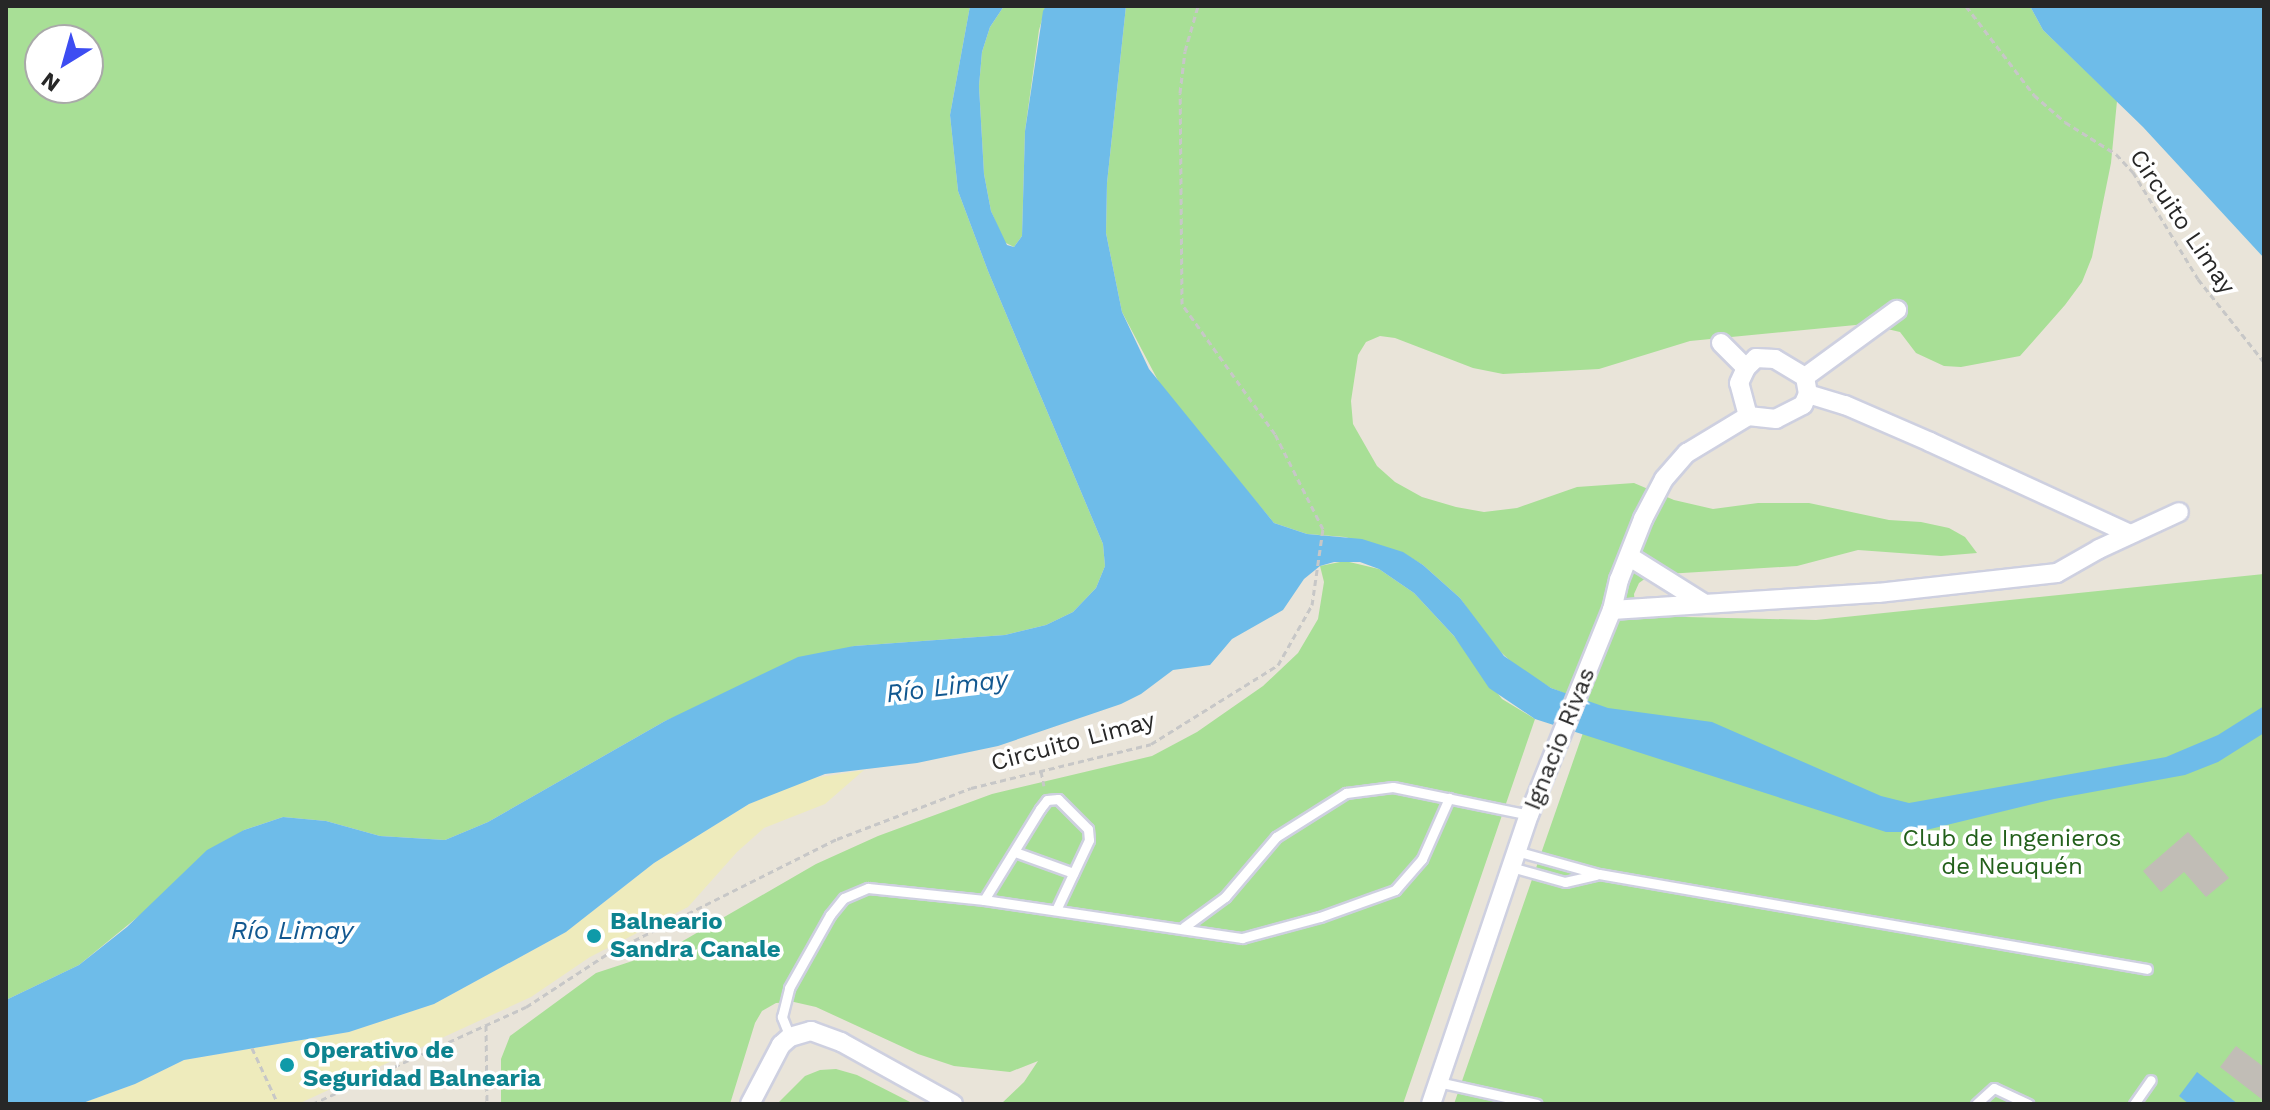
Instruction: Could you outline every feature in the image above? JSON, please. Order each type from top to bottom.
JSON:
[{"type":"street","points":[[1897,310],[1806,386],[1803,405],[1793,413],[1776,419],[1748,416],[1739,383],[1746,368],[1756,358],[1775,359],[1806,386],[2130,534]]},
{"type":"street","points":[[1721,343],[1746,368]]},
{"type":"street","name":"Ignacio Rivas","points":[[1431,1104],[1529,815],[1612,610],[1619,580],[1643,519],[1664,479],[1687,453],[1748,416]]},
{"type":"street","points":[[1612,610],[1702,602],[1818,598],[2057,573],[2179,512]]},
{"type":"street","points":[[1630,557],[1702,602]]},
{"type":"street","points":[[750,1104],[776,1053],[790,1037],[811,1031],[825,1034],[953,1104]]},
{"type":"lane","points":[[1184,927],[1225,897],[1276,837],[1346,793],[1393,787],[1529,815]]},
{"type":"lane","points":[[790,1037],[782,1017],[789,988],[830,915],[844,898],[868,888],[984,900],[1184,927],[1242,938],[1320,917],[1395,890],[1422,859],[1449,798]]},
{"type":"lane","points":[[984,900],[1047,800],[1058,799],[1088,829],[1089,840],[1056,910]]},
{"type":"lane","points":[[1015,852],[1073,873]]},
{"type":"lane","points":[[1514,859],[1565,882],[1599,874]]},
{"type":"lane","points":[[1514,859],[2147,969]]},
{"type":"lane","points":[[2134,1104],[2151,1080]]},
{"type":"lane","points":[[1438,1082],[1537,1104]]},
{"type":"lane","points":[[1976,1104],[1994,1088],[2028,1104]]},
{"type":"path","name":"Circuito Limay","points":[[312,1104],[534,1002],[607,954],[837,839],[952,794],[1158,741],[1200,711],[1270,673],[1285,655],[1307,617],[1324,535],[1318,516],[1275,434],[1182,304],[1180,93],[1183,61],[1198,6]]},
{"type":"path","name":"Circuito Limay","points":[[1966,6],[2034,95],[2065,122],[2116,154],[2133,172],[2198,279],[2264,362]]},
{"type":"path","points":[[1041,771],[1047,800]]},
{"type":"path","points":[[486,1025],[487,1104]]},
{"type":"path","points":[[252,1048],[278,1104]]},
{"type":"green space","points":[[6,6],[970,6],[950,115],[958,191],[988,271],[1103,544],[1105,566],[1096,588],[1073,612],[1046,625],[1005,635],[854,646],[665,721],[488,822],[445,840],[380,836],[326,821],[283,817],[244,830],[79,965],[6,1000]]},
{"type":"green space","points":[[1004,6],[1046,6],[1039,30],[1025,131],[1022,236],[1014,247],[1004,242],[991,211],[984,174],[979,86],[982,52],[990,27]]},
{"type":"green space","name":"Club de Ingenieros de Neuquén","points":[[1126,6],[2030,6],[2043,30],[2117,101],[2111,163],[2092,257],[2082,282],[2020,356],[1961,367],[1944,366],[1916,353],[1900,332],[1866,324],[1690,341],[1599,369],[1503,374],[1473,368],[1395,338],[1380,336],[1366,342],[1358,355],[1351,401],[1353,424],[1377,466],[1395,482],[1422,497],[1456,507],[1484,512],[1517,508],[1577,487],[1634,483],[1674,500],[1713,509],[1758,503],[1809,503],[1889,520],[1921,522],[1949,528],[1965,537],[1977,553],[1941,556],[1858,550],[1797,566],[1650,575],[1639,583],[1634,594],[1635,604],[1644,616],[1816,620],[2264,574],[2264,1104],[1454,1104],[1593,704],[1551,688],[1518,668],[1492,644],[1460,598],[1423,565],[1403,553],[1345,537],[1307,534],[1274,523],[1163,390],[1122,312],[1106,233],[1107,183]]},
{"type":"green space","points":[[1345,561],[1379,569],[1414,593],[1454,636],[1502,699],[1535,719],[1403,1104],[1001,1104],[1024,1082],[1038,1061],[1010,1072],[954,1066],[918,1054],[816,1007],[794,1002],[776,1003],[762,1011],[755,1023],[730,1104],[501,1104],[501,1059],[510,1036],[596,973],[669,949],[816,864],[878,836],[992,794],[1152,756],[1197,732],[1263,686],[1298,653],[1318,619],[1324,582],[1320,566]]},
{"type":"green space","points":[[836,1069],[857,1075],[914,1104],[777,1104],[805,1076],[820,1070]]},
{"type":"sand","name":"Balneario Sandra Canale","points":[[864,770],[825,804],[764,828],[737,852],[688,907],[590,957],[531,997],[298,1104],[80,1104],[135,1084],[184,1060],[349,1032],[434,1004],[566,932],[654,863],[749,804],[808,779]]},
{"type":"water","name":"Río Limay","points":[[970,6],[1004,6],[990,27],[982,52],[979,86],[984,174],[991,211],[1007,245],[1014,247],[1022,236],[1025,131],[1043,11],[1046,6],[1126,6],[1107,183],[1106,233],[1122,312],[1149,369],[1274,523],[1307,534],[1362,539],[1403,552],[1423,565],[1460,598],[1504,656],[1551,688],[1608,708],[1712,722],[1881,796],[1909,803],[2166,757],[2218,735],[2264,706],[2264,733],[2218,762],[2185,775],[2054,799],[1918,832],[1886,832],[1535,719],[1489,688],[1454,636],[1414,593],[1379,569],[1360,562],[1334,562],[1320,566],[1304,579],[1283,610],[1232,639],[1210,665],[1173,670],[1141,694],[1121,704],[998,746],[917,763],[825,774],[749,804],[654,863],[566,932],[434,1004],[349,1032],[184,1060],[135,1084],[80,1104],[6,1104],[6,1000],[79,965],[127,927],[207,850],[244,830],[283,817],[326,821],[380,836],[445,840],[488,822],[665,721],[798,657],[854,646],[1005,635],[1046,625],[1073,612],[1096,588],[1105,566],[1103,544],[988,271],[958,191],[950,115]]},
{"type":"water","points":[[2030,6],[2264,6],[2264,258],[2143,127],[2043,30]]},
{"type":"water","points":[[2197,1072],[2238,1104],[2189,1104],[2179,1096]]},
{"type":"building","points":[[2188,832],[2229,878],[2206,897],[2184,872],[2161,892],[2143,871]]},
{"type":"building","points":[[2236,1046],[2264,1067],[2264,1101],[2220,1067]]},
{"type":"place","name":"Balneario Sandra Canale","points":[[594,936]]},
{"type":"place","name":"Operativo de Seguridad Balnearia","points":[[287,1065]]}]
